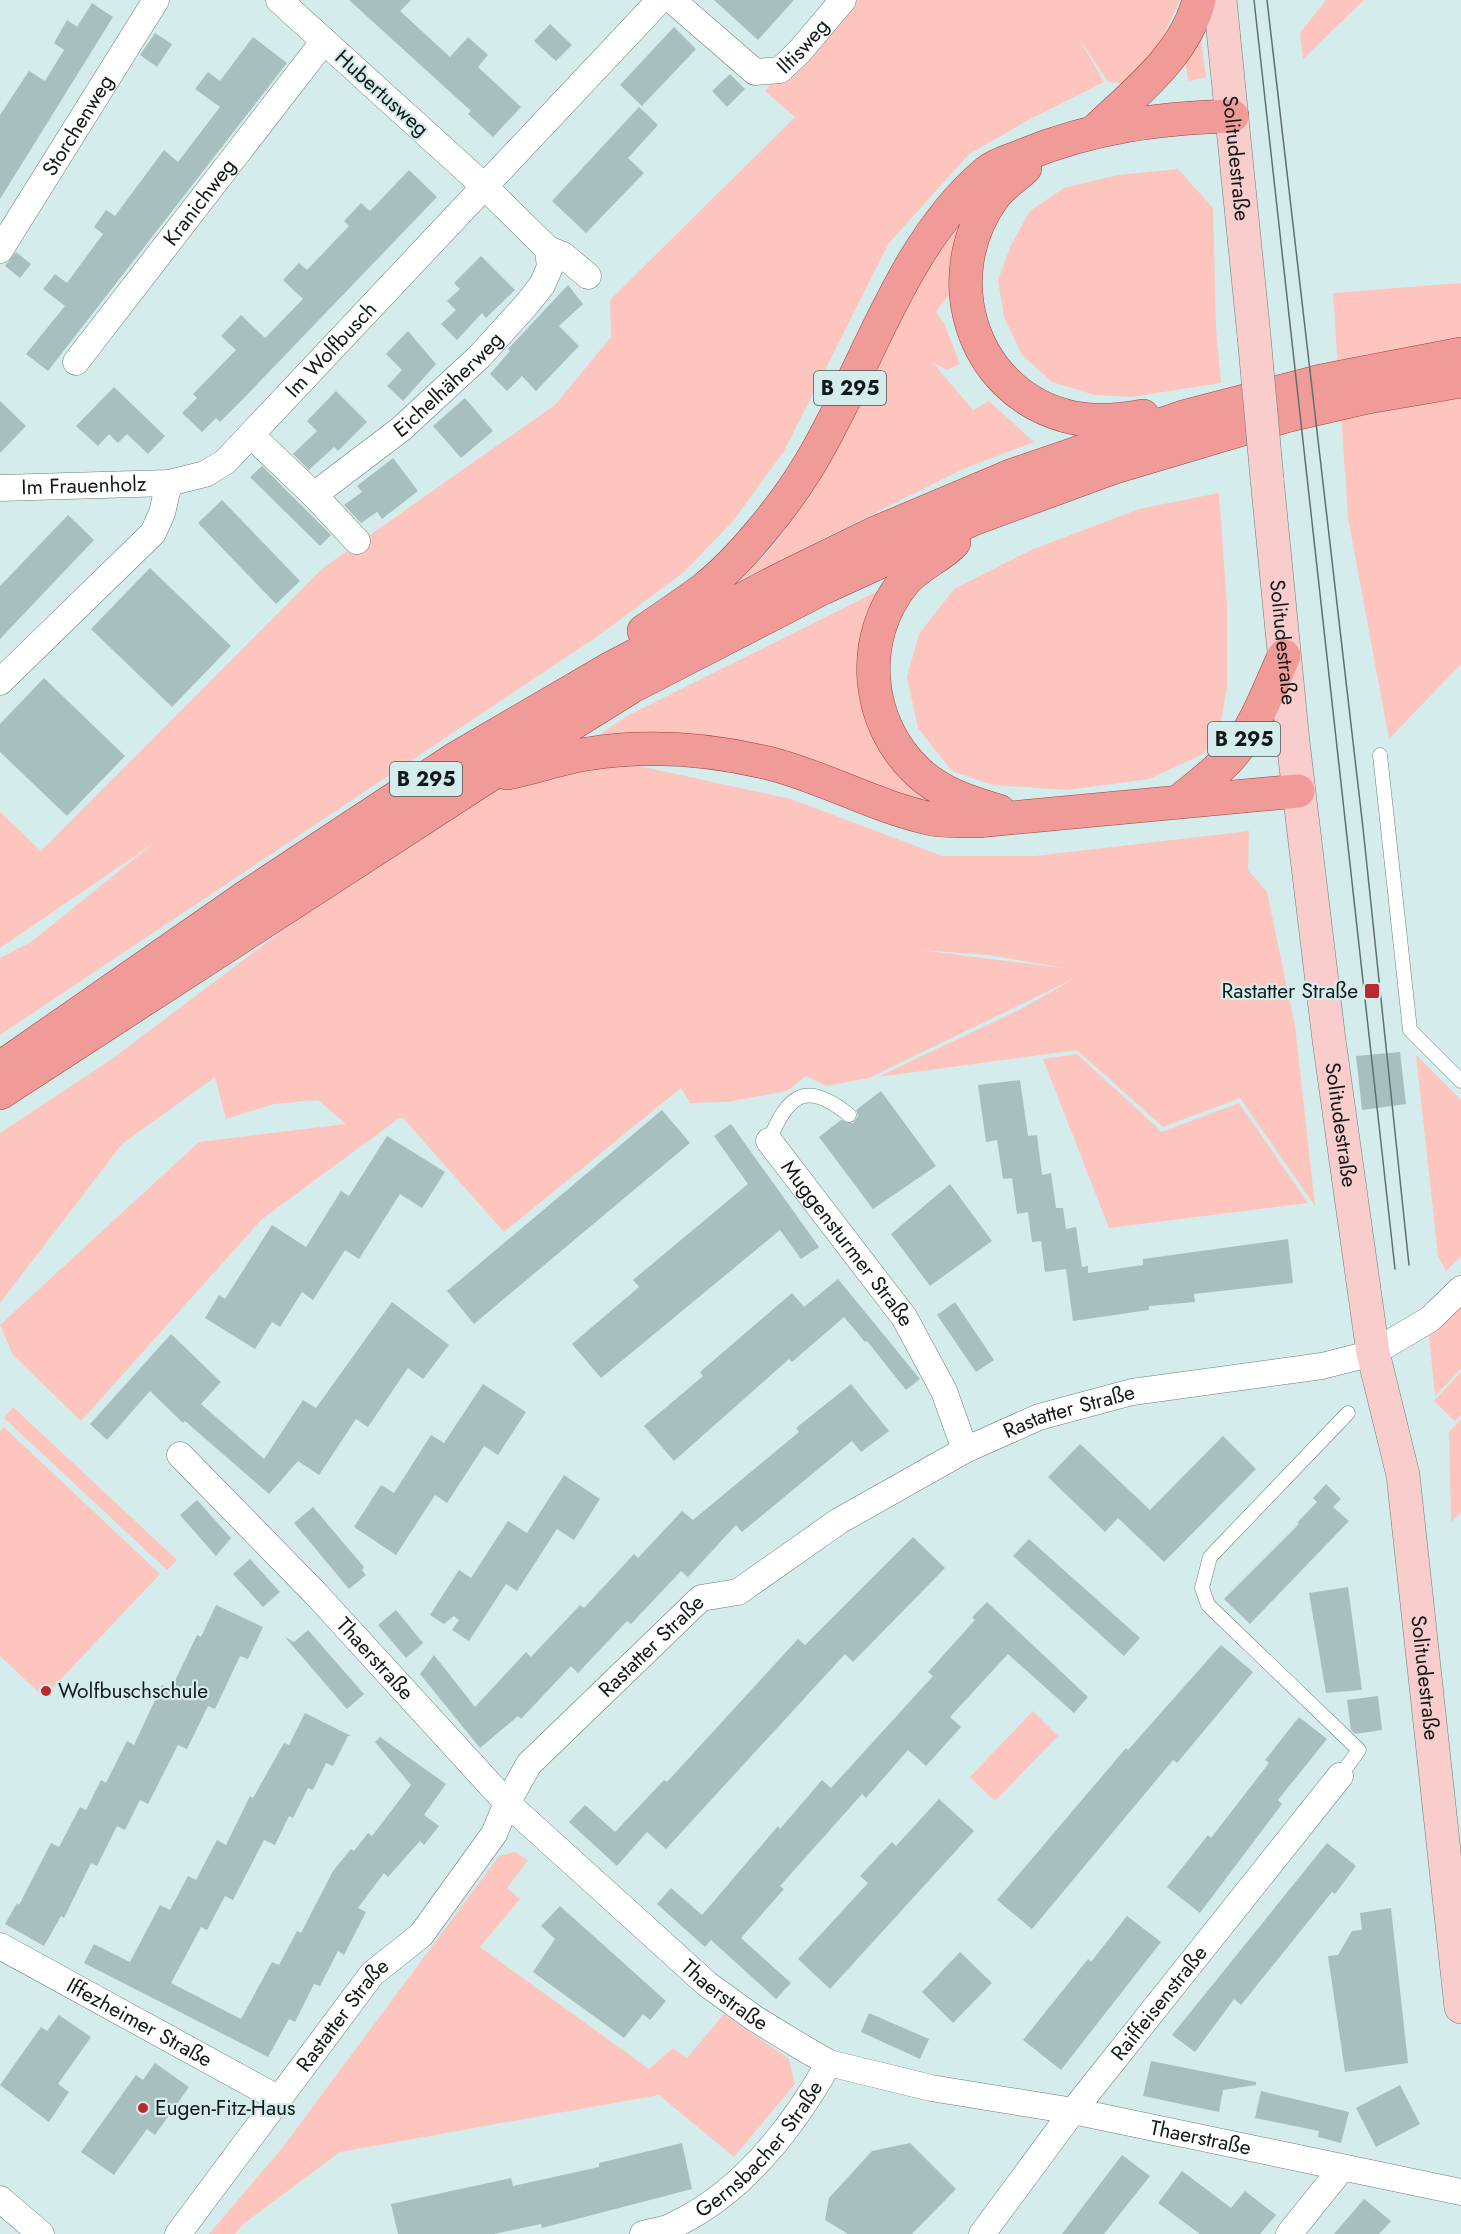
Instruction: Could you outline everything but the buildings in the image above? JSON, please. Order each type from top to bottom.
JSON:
[{"type":"main road","name":"B 295","points":[[1096,130],[1149,79],[1185,37],[1199,0]]},
{"type":"main road","name":"Solitudestraße","points":[[1220,0],[1298,791],[1329,1040],[1373,1353],[1403,1475],[1461,2007]]},
{"type":"main road","name":"B 295","points":[[611,668],[641,633],[705,588],[777,511],[814,456],[910,270],[938,226],[963,195],[988,170],[1051,144],[1096,130],[1143,122],[1232,116]]},
{"type":"main road","name":"B 295","points":[[1051,144],[995,195],[976,230],[966,260],[965,295],[975,334],[984,356],[999,375],[1021,393],[1042,407],[1065,416],[1093,421],[1118,421],[1152,415],[1183,417]]},
{"type":"main road","name":"B 295","points":[[0,1068],[246,897],[455,759],[611,668],[785,577],[903,521],[1013,475],[1183,417],[1321,381],[1461,354]]},
{"type":"main road","name":"B 295","points":[[0,1093],[485,778],[640,681],[823,588],[973,519],[1112,468],[1202,440],[1368,397],[1461,381]]},
{"type":"main road","name":"B 295","points":[[973,519],[951,546],[933,557],[904,582],[888,608],[877,635],[872,665],[875,696],[882,719],[898,748],[918,772],[967,802],[1016,815]]},
{"type":"main road","name":"B 295","points":[[1178,802],[1219,768],[1244,740],[1255,722],[1284,656]]},
{"type":"main road","name":"B 295","points":[[485,778],[539,767],[584,754],[634,748],[682,749],[724,754],[775,765],[897,810],[935,820],[978,820],[1298,791]]},
{"type":"street","name":"Storchenweg","points":[[0,250],[156,0]]},
{"type":"street","name":"Hubertusweg","points":[[279,0],[485,187]]},
{"type":"street","name":"Im Wolfbusch","points":[[169,483],[205,474],[225,462],[660,0]]},
{"type":"street","name":"Iltisweg","points":[[672,0],[755,72],[780,70],[799,52],[843,0]]},
{"type":"street","name":"Kranichweg","points":[[76,362],[324,41]]},
{"type":"street","points":[[485,187],[548,249],[563,255],[588,276]]},
{"type":"street","name":"Eichelhäherweg","points":[[314,495],[401,429],[480,356],[542,285],[550,267],[548,249]]},
{"type":"street","points":[[251,435],[314,495],[357,541]]},
{"type":"street","points":[[0,682],[153,533],[162,513],[169,483]]},
{"type":"street","name":"Im Frauenholz","points":[[0,488],[169,483]]},
{"type":"street","name":"Muggensturmer Straße","points":[[769,1141],[904,1317],[944,1391],[965,1450]]},
{"type":"street","points":[[1373,1353],[1430,1319],[1461,1289]]},
{"type":"street","name":"Rastatter Straße","points":[[178,2234],[372,1974],[422,1935],[494,1834],[507,1803],[529,1764],[701,1598],[738,1592],[839,1521],[965,1450],[1039,1417],[1132,1392],[1322,1366],[1373,1353]]},
{"type":"street","name":"Thaerstraße","points":[[180,1455],[316,1594],[507,1803],[707,1984],[754,2018],[829,2063],[931,2088],[1073,2111],[1461,2192]]},
{"type":"street","name":"Raiffeisenstraße","points":[[982,2234],[1073,2111],[1340,1776]]},
{"type":"street","name":"Iffezheimer Straße","points":[[0,1946],[279,2099]]},
{"type":"street","name":"Gernsbacher Straße","points":[[643,2234],[673,2226],[717,2200],[742,2179],[808,2100],[829,2063]]},
{"type":"street","points":[[1289,2234],[1342,2168]]},
{"type":"street","points":[[0,2199],[41,2234]]},
{"type":"lane","points":[[1380,755],[1410,1030],[1461,1081]]},
{"type":"lane","name":"Muggensturmer Straße","points":[[769,1141],[780,1113],[788,1104],[802,1097],[818,1095],[849,1114]]},
{"type":"lane","points":[[1340,1776],[1359,1750],[1208,1605],[1202,1588],[1210,1557],[1348,1413]]},
{"type":"shaded area","points":[[840,0],[1180,0],[1162,38],[1131,84],[1108,82],[1078,37],[1104,82],[1030,119],[969,154],[889,243],[784,451],[734,520],[684,572],[598,636],[0,1035],[0,958],[31,942],[154,843],[0,948],[0,812],[41,851],[323,568],[555,405],[611,337],[610,300],[795,117],[765,91]]},
{"type":"shaded area","points":[[1326,0],[1364,0],[1303,59],[1300,33]]},
{"type":"shaded area","points":[[1200,32],[1206,77],[1188,81],[1185,59]]},
{"type":"shaded area","points":[[1178,169],[1213,208],[1216,329],[1221,383],[1131,397],[1095,395],[1052,382],[1022,355],[1004,317],[998,280],[1011,245],[1030,211],[1064,188],[1118,175]]},
{"type":"shaded area","points":[[964,216],[950,294],[936,312],[944,323],[960,364],[947,370],[933,363],[973,410],[989,401],[1034,442],[963,469],[741,580],[774,545],[804,500],[849,419],[913,294],[937,254]]},
{"type":"shaded area","points":[[1461,283],[1461,664],[1389,739],[1348,518],[1333,293]]},
{"type":"shaded area","points":[[1219,493],[1227,605],[1227,687],[1219,732],[1203,754],[1149,779],[1067,790],[993,785],[952,771],[918,728],[907,677],[919,634],[954,589],[1031,550],[1139,509]]},
{"type":"shaded area","points":[[890,585],[859,653],[860,701],[876,739],[938,807],[587,743],[627,716]]},
{"type":"shaded area","points":[[584,754],[791,799],[942,856],[1035,856],[1249,831],[1248,870],[1267,892],[1295,1026],[1315,1206],[1240,1098],[1163,1127],[1077,1050],[878,1077],[1021,1009],[1075,978],[869,1078],[826,1086],[806,1076],[787,1091],[727,1102],[690,1103],[681,1088],[504,1232],[403,1118],[393,1119],[398,1119],[262,1219],[81,1421],[13,1355],[0,1325],[199,1142],[346,1124],[318,1100],[274,1104],[226,1119],[215,1077],[122,1144],[0,1303],[0,1133],[112,1059],[485,778]],"holes":[[[920,950],[989,955],[1070,969]]]},
{"type":"shaded area","points":[[1077,1054],[1162,1132],[1239,1103],[1308,1203],[1109,1228],[1043,1059]]},
{"type":"shaded area","points":[[1416,1055],[1461,1100],[1461,1256],[1446,1271],[1438,1256]]},
{"type":"shaded area","points":[[1461,1302],[1461,1369],[1435,1396],[1429,1335]]},
{"type":"shaded area","points":[[1461,1372],[1461,1415],[1455,1421],[1434,1401]]},
{"type":"shaded area","points":[[13,1407],[177,1560],[167,1570],[4,1418]]},
{"type":"shaded area","points":[[1461,1419],[1461,1512],[1451,1522],[1449,1432]]},
{"type":"shaded area","points":[[4,1427],[160,1574],[44,1697],[0,1656],[0,1431]]},
{"type":"shaded area","points":[[1033,1711],[1058,1736],[995,1801],[970,1777]]},
{"type":"shaded area","points":[[515,1852],[528,1860],[507,1888],[520,1899],[480,1947],[649,2069],[673,2048],[687,2058],[724,2014],[789,2059],[795,2084],[734,2157],[659,2095],[340,2152],[242,2225],[235,2234],[209,2234],[283,2147],[499,1856]]},
{"type":"tram line","points":[[1254,0],[1395,1269]]},
{"type":"tram line","points":[[1267,0],[1363,828],[1409,1265]]},
{"type":"place","name":"Rastatter Straße","points":[[1372,991]]},
{"type":"place","name":"Wolfbuschschule","points":[[46,1691]]},
{"type":"place","name":"Eugen-Fitz-Haus","points":[[143,2108]]}]
